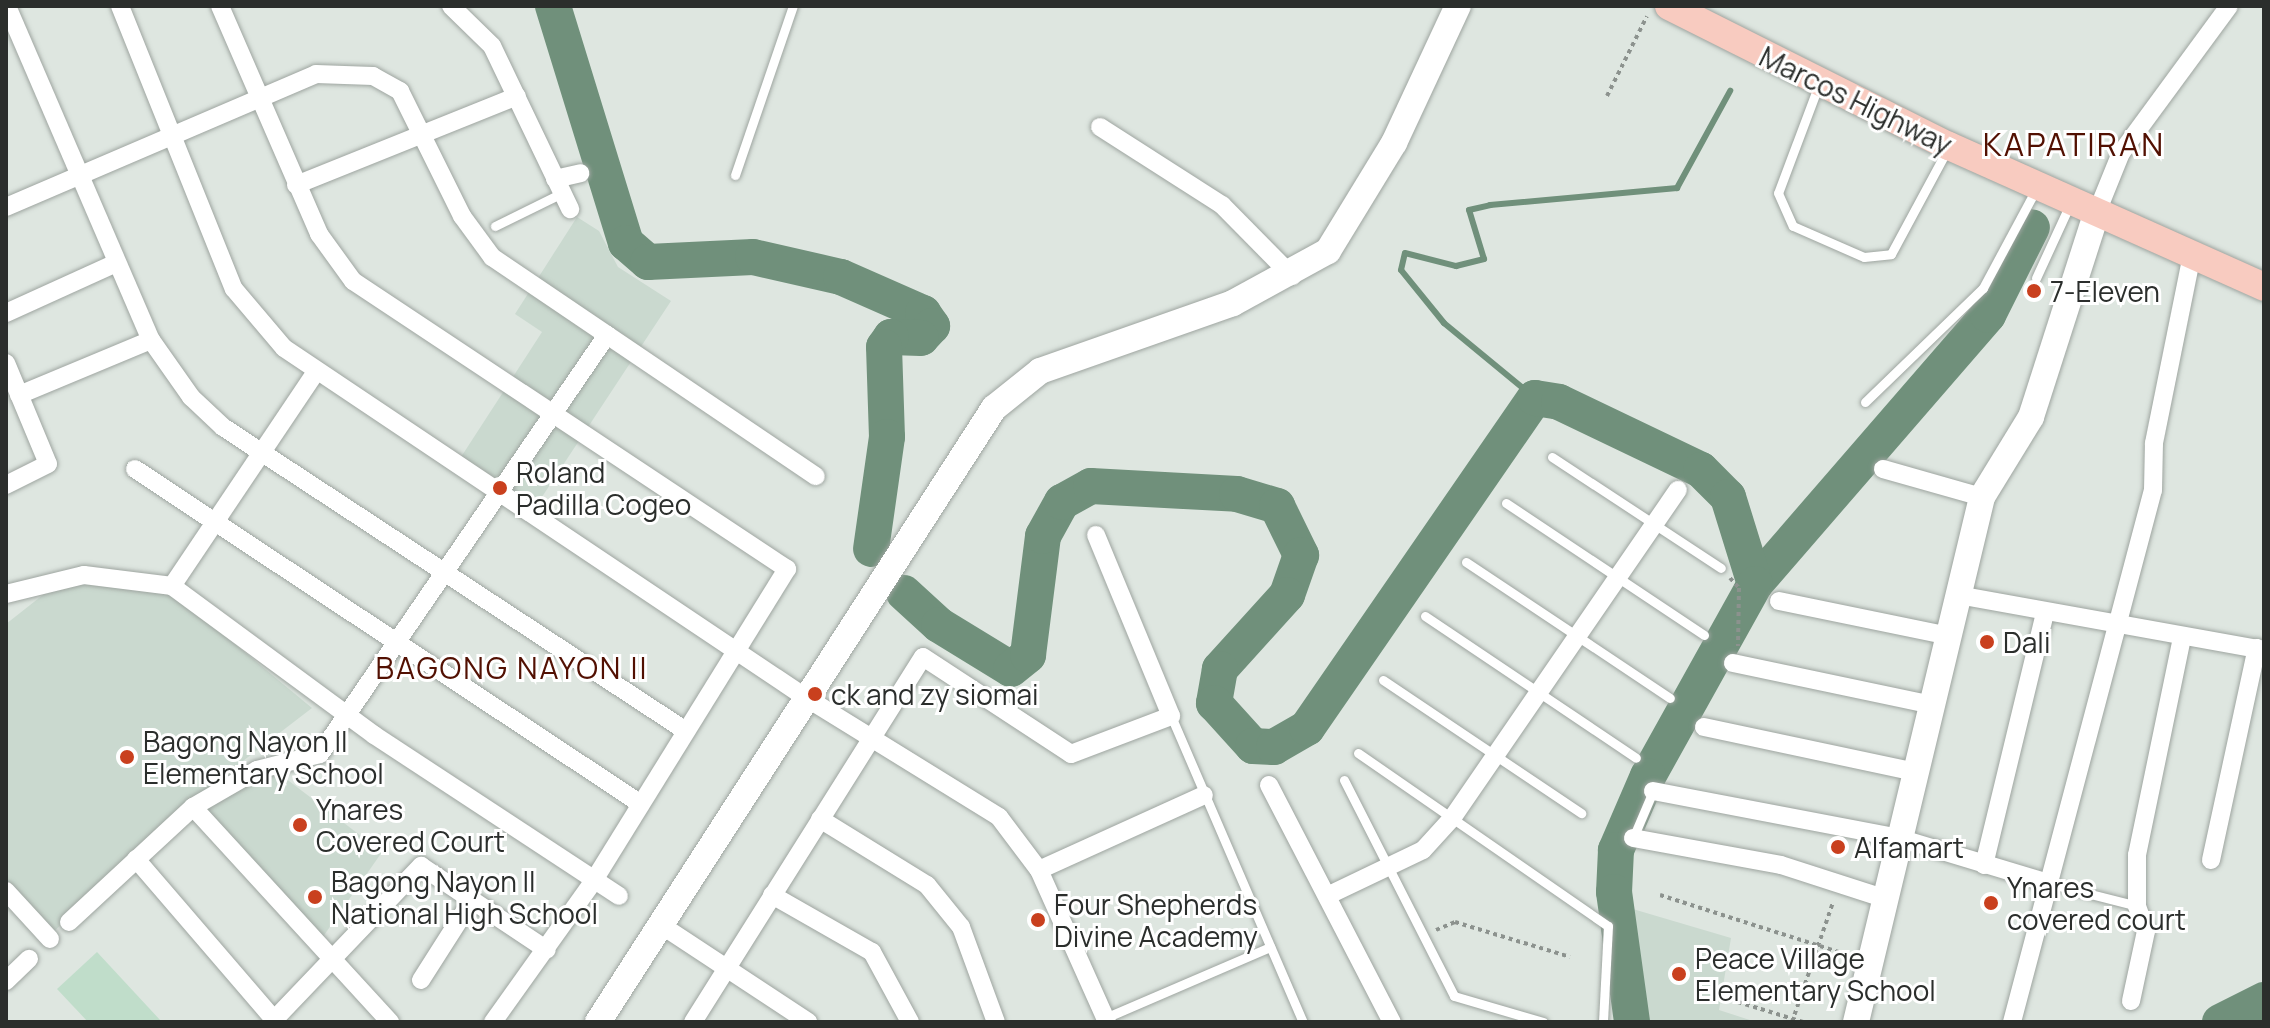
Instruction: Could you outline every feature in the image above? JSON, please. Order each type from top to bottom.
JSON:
[{"type":"main road","name":"Marcos Highway","points":[[1669,6],[1819,84],[1949,146],[2264,287]]},
{"type":"street","points":[[7,6],[151,340],[191,397],[258,449],[683,729]]},
{"type":"street","points":[[120,6],[234,289],[314,375],[805,697],[999,817],[1039,870],[1103,1021]]},
{"type":"street","points":[[451,6],[492,46],[562,194],[580,173]]},
{"type":"street","points":[[598,1022],[658,923],[974,435],[1018,384],[1292,276],[1345,231],[1458,6]]},
{"type":"street","points":[[1856,1022],[1883,898],[1982,497],[2031,417],[2084,206],[2229,6]]},
{"type":"street","points":[[226,8],[258,97],[296,185],[319,234],[353,281],[787,569],[732,648],[595,879],[493,1022]]},
{"type":"street","points":[[6,207],[258,97],[349,70],[400,91],[424,129],[462,216],[492,257],[816,476]]},
{"type":"street","points":[[296,185],[424,129],[517,96]]},
{"type":"street","points":[[1100,127],[1222,205],[1292,276]]},
{"type":"street","points":[[2012,1022],[2051,884],[2113,625],[2153,490],[2154,443],[2192,255]]},
{"type":"street","points":[[6,313],[116,263]]},
{"type":"street","points":[[69,922],[193,807],[257,770],[320,754],[353,714],[400,646],[607,335]]},
{"type":"street","points":[[19,395],[151,340]]},
{"type":"street","points":[[6,363],[48,464],[6,485]]},
{"type":"street","points":[[172,586],[258,449],[314,375]]},
{"type":"street","points":[[135,469],[638,802]]},
{"type":"street","points":[[1883,469],[1982,497]]},
{"type":"street","points":[[1329,895],[1423,850],[1453,817],[1678,490]]},
{"type":"street","points":[[693,1022],[923,657],[1071,754],[1171,716],[1096,535]]},
{"type":"street","points":[[6,594],[84,575],[172,586],[619,896]]},
{"type":"street","points":[[1958,595],[2260,649],[2211,860]]},
{"type":"street","points":[[1779,601],[1949,636]]},
{"type":"street","points":[[1984,865],[2045,612]]},
{"type":"street","points":[[2131,1001],[2146,931],[2137,906],[2137,855],[2182,637]]},
{"type":"street","points":[[1733,663],[1933,705]]},
{"type":"street","points":[[1704,727],[1916,772]]},
{"type":"street","points":[[1269,785],[1329,895],[1392,1022]]},
{"type":"street","points":[[1653,791],[1899,838],[2051,884]]},
{"type":"street","points":[[1039,870],[1204,795]]},
{"type":"street","points":[[193,807],[390,1022]]},
{"type":"street","points":[[820,819],[927,885],[961,927],[996,1022]]},
{"type":"street","points":[[1633,838],[1781,865],[1883,898]]},
{"type":"street","points":[[136,859],[274,1021],[335,963],[421,866],[547,950]]},
{"type":"street","points":[[6,891],[50,939]]},
{"type":"street","points":[[772,895],[872,952],[910,1022]]},
{"type":"street","points":[[421,980],[472,900]]},
{"type":"street","points":[[658,923],[808,1022]]},
{"type":"street","points":[[6,981],[29,959]]},
{"type":"lane","points":[[735,175],[793,6]]},
{"type":"lane","points":[[1819,84],[1778,193],[1793,226],[1864,257],[1891,254],[1949,146]]},
{"type":"lane","points":[[1865,402],[1983,288],[2038,186]]},
{"type":"lane","points":[[495,226],[562,194]]},
{"type":"lane","points":[[2036,278],[2084,206]]},
{"type":"lane","points":[[1552,457],[1721,568]]},
{"type":"lane","points":[[1506,503],[1704,635]]},
{"type":"lane","points":[[1466,562],[1670,698]]},
{"type":"lane","points":[[1425,616],[1636,758]]},
{"type":"lane","points":[[1383,680],[1581,813]]},
{"type":"lane","points":[[1171,716],[1303,1022]]},
{"type":"lane","points":[[1358,753],[1608,926],[1603,1022]]},
{"type":"lane","points":[[1344,780],[1454,996],[1543,1022]]},
{"type":"lane","points":[[1633,838],[1653,791]]},
{"type":"lane","points":[[2051,884],[2137,906]]},
{"type":"lane","points":[[1103,1021],[1270,947]]},
{"type":"path","points":[[1607,96],[1652,6]]},
{"type":"path","points":[[1739,588],[1740,640]]},
{"type":"path","points":[[1793,1021],[1838,885]]},
{"type":"path","points":[[1660,895],[1869,962]]},
{"type":"path","points":[[1422,935],[1455,922],[1570,957]]},
{"type":"path","points":[[1738,1002],[1803,1022]]},
{"type":"shaded area","points":[[577,217],[599,231],[618,267],[671,301],[536,506],[461,457],[542,332],[515,314]]},
{"type":"shaded area","name":"Bagong Nayon II Elementary School","points":[[58,583],[166,587],[312,708],[209,787],[51,934],[6,885],[6,624]]},
{"type":"shaded area","name":"Bagong Nayon II National High School","points":[[272,768],[382,852],[320,941],[197,808]]},
{"type":"shaded area","name":"Peace Village Elementary School","points":[[1626,907],[1731,938],[1719,1010],[1756,1022],[1638,1022]]},
{"type":"green space","points":[[97,952],[160,1022],[88,1022],[57,989]]},
{"type":"waterway","points":[[553,6],[626,243],[648,262],[753,257],[841,277],[923,313],[932,326],[921,338],[891,337],[884,347],[887,437],[871,549]]},
{"type":"waterway","points":[[1535,398],[1444,323],[1401,270],[1405,253],[1456,266],[1484,259],[1469,210],[1490,205],[1677,188],[1730,91]]},
{"type":"waterway","points":[[1755,584],[1988,315],[2032,227]]},
{"type":"waterway","points":[[904,593],[939,625],[1011,669],[1028,655],[1043,536],[1062,502],[1091,486],[1237,494],[1277,506],[1301,555],[1287,595],[1220,669],[1214,703],[1253,746],[1274,747],[1307,728],[1535,398],[1559,402],[1701,470],[1728,497],[1755,584],[1648,776],[1616,850],[1614,892],[1632,1022]]},
{"type":"waterway","points":[[2220,1022],[2264,1000]]},
{"type":"place","name":"7-Eleven","points":[[2034,291]]},
{"type":"place","name":"Roland Padilla Cogeo","points":[[500,488]]},
{"type":"place","name":"Dali","points":[[1987,642]]},
{"type":"place","name":"ck and zy siomai","points":[[815,694]]},
{"type":"place","name":"Bagong Nayon II Elementary School","points":[[127,757]]},
{"type":"place","name":"Ynares Covered Court","points":[[300,825]]},
{"type":"place","name":"Alfamart","points":[[1838,847]]},
{"type":"place","name":"Bagong Nayon II National High School","points":[[315,897]]},
{"type":"place","name":"Ynares covered court","points":[[1991,903]]},
{"type":"place","name":"Four Shepherds Divine Academy","points":[[1038,920]]},
{"type":"place","name":"Peace Village Elementary School","points":[[1679,974]]},
{"type":"district","name":"KAPATIRAN","points":[[2074,144]]},
{"type":"district","name":"BAGONG NAYON II","points":[[512,668]]}]
